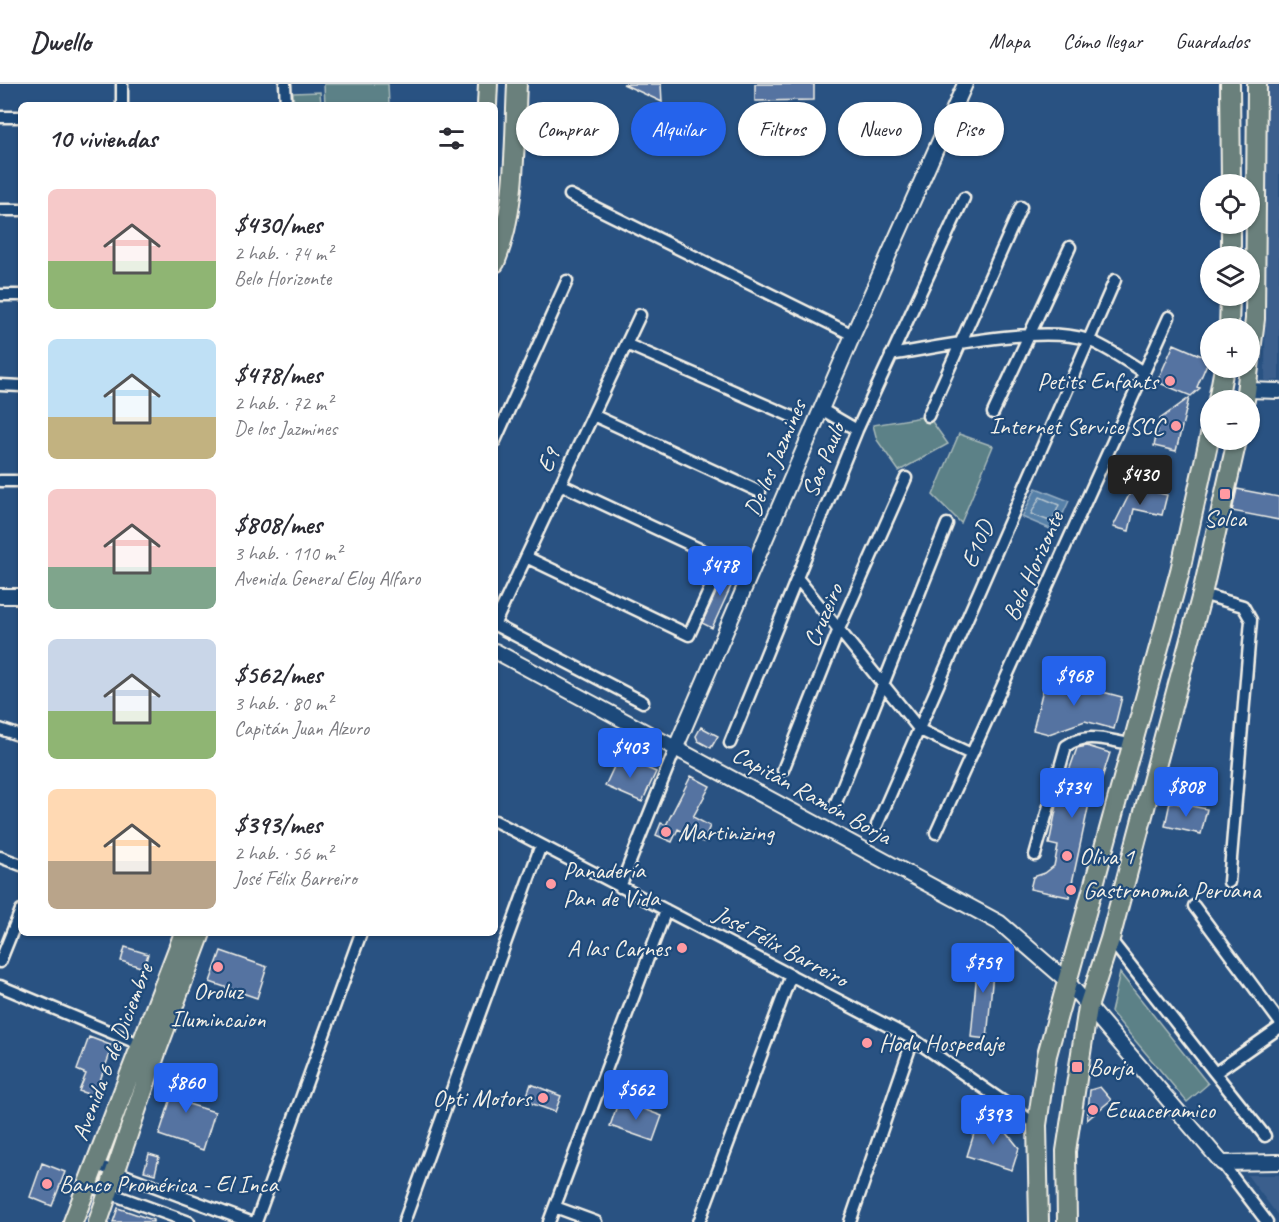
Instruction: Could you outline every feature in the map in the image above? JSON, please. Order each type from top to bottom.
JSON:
[{"type":"main road","points":[[487,102],[488,84]]},
{"type":"main road","points":[[498,252],[513,171],[517,84]]},
{"type":"main road","points":[[1230,84],[1231,174]]},
{"type":"main road","points":[[1248,390],[1255,320],[1257,84]]},
{"type":"main road","points":[[1039,1222],[1037,1125],[1047,1055],[1180,571],[1207,450]]},
{"type":"main road","points":[[1069,1218],[1066,1151],[1088,1007],[1110,939],[1202,594],[1235,450]]},
{"type":"main road","name":"Avenida 6 de Diciembre","points":[[73,1222],[183,936]]},
{"type":"main road","name":"Avenida 6 de Diciembre","points":[[98,1222],[157,1050],[200,936]]},
{"type":"street","points":[[122,84],[122,102]]},
{"type":"street","points":[[285,84],[286,102]]},
{"type":"street","name":"De los Jazmines","points":[[620,887],[676,747],[821,409],[965,84]]},
{"type":"street","points":[[0,117],[18,117]]},
{"type":"street","points":[[570,195],[853,336]]},
{"type":"street","name":"Sao Paulo","points":[[730,743],[857,430],[964,198]]},
{"type":"street","points":[[928,416],[1021,207]]},
{"type":"street","points":[[0,210],[18,210]]},
{"type":"street","points":[[993,413],[1070,247]]},
{"type":"street","name":"E10D","points":[[877,825],[1115,280]]},
{"type":"street","points":[[498,434],[567,281]]},
{"type":"street","points":[[0,295],[18,295]]},
{"type":"street","name":"E9","points":[[498,618],[640,315]]},
{"type":"street","name":"Belo Horizonte","points":[[936,833],[1168,316]]},
{"type":"street","points":[[891,355],[962,343],[1062,335],[1088,340],[1144,372]]},
{"type":"street","points":[[626,344],[794,417]]},
{"type":"street","points":[[0,385],[18,386]]},
{"type":"street","points":[[1260,393],[1279,391]]},
{"type":"street","points":[[821,409],[857,430]]},
{"type":"street","points":[[593,415],[760,492]]},
{"type":"street","name":"Cruzeiro","points":[[783,770],[839,629],[906,478]]},
{"type":"street","points":[[0,481],[18,481]]},
{"type":"street","points":[[526,557],[688,635],[723,560],[560,484]]},
{"type":"street","points":[[835,805],[947,524]]},
{"type":"street","points":[[798,579],[920,730],[971,754]]},
{"type":"street","points":[[1202,594],[1243,606],[1251,620],[1229,882]]},
{"type":"street","points":[[0,596],[18,596]]},
{"type":"street","points":[[498,626],[643,702]]},
{"type":"street","name":"Capitán Ramón Borja","points":[[498,653],[1000,923],[1067,981],[1222,1163]]},
{"type":"street","points":[[0,729],[18,735]]},
{"type":"street","points":[[1035,855],[1066,746],[1076,739],[1086,737],[1132,744]]},
{"type":"street","name":"José Félix Barreiro","points":[[498,823],[913,1039],[1037,1125]]},
{"type":"street","points":[[404,1222],[541,845]]},
{"type":"street","points":[[0,857],[18,864]]},
{"type":"street","points":[[1194,906],[1279,1021]]},
{"type":"street","points":[[549,1222],[666,910]]},
{"type":"street","points":[[0,962],[18,917]]},
{"type":"street","points":[[256,1222],[360,936]]},
{"type":"street","points":[[1110,939],[1265,1136]]},
{"type":"street","points":[[699,1222],[791,975]]},
{"type":"street","points":[[0,986],[140,1044]]},
{"type":"street","points":[[1215,1073],[1279,1029]]},
{"type":"street","points":[[850,1222],[913,1039]]},
{"type":"street","points":[[1222,1163],[1279,1162]]},
{"type":"street","points":[[1222,1163],[1267,1222]]},
{"type":"street","points":[[95,1164],[250,1222]]},
{"type":"street","points":[[87,1185],[189,1222]]},
{"type":"street","points":[[555,1207],[596,1222]]},
{"type":"shaded area","points":[[1267,84],[1279,84],[1279,380],[1265,381]]},
{"type":"shaded area","points":[[1247,1175],[1279,1175],[1279,1217]]},
{"type":"green space","points":[[324,84],[388,84],[389,102],[325,102]]},
{"type":"green space","points":[[320,92],[321,102],[294,102],[293,93]]},
{"type":"green space","points":[[928,416],[948,444],[899,471],[877,440],[873,425]]},
{"type":"green space","points":[[959,434],[993,446],[961,523],[933,495]]},
{"type":"green space","points":[[1120,973],[1208,1084],[1187,1102],[1111,1012]]},
{"type":"water","points":[[1036,488],[1069,501],[1055,531],[1022,517]]},
{"type":"building","points":[[623,84],[661,84],[662,102]]},
{"type":"building","points":[[755,84],[814,84],[814,100],[755,101]]},
{"type":"building","points":[[1174,344],[1200,355],[1201,378],[1197,387],[1200,388],[1191,396],[1157,382]]},
{"type":"building","points":[[1189,398],[1176,451],[1154,446],[1160,419]]},
{"type":"building","points":[[1136,481],[1140,482],[1138,488],[1167,495],[1162,515],[1134,509],[1129,531],[1113,527]]},
{"type":"building","points":[[1237,489],[1279,497],[1279,520],[1232,511]]},
{"type":"building","points":[[728,567],[738,571],[712,628],[702,623]]},
{"type":"building","points":[[1046,677],[1122,697],[1114,729],[1085,721],[1049,734],[1033,730]]},
{"type":"building","points":[[701,727],[718,736],[711,748],[698,741],[696,736]]},
{"type":"building","name":"Oliva 1","points":[[1087,746],[1110,753],[1095,800],[1090,799],[1069,897],[1030,889],[1033,877],[1045,873],[1054,866],[1058,846],[1049,844],[1057,805],[1077,748]]},
{"type":"building","points":[[619,756],[656,772],[642,802],[605,786]]},
{"type":"building","points":[[691,776],[710,786],[693,817],[710,826],[703,842],[678,829],[672,842],[656,835],[661,823],[666,825]]},
{"type":"building","points":[[1170,802],[1207,809],[1201,834],[1165,826]]},
{"type":"building","points":[[125,947],[148,954],[144,968],[121,961]]},
{"type":"building","points":[[979,949],[995,950],[987,1039],[971,1037]]},
{"type":"building","points":[[221,951],[267,967],[257,998],[210,982]]},
{"type":"building","points":[[89,1037],[113,1046],[94,1096],[79,1091],[86,1074],[77,1070]]},
{"type":"building","points":[[177,1066],[196,1072],[185,1103],[215,1112],[203,1150],[159,1135],[173,1092],[168,1091]]},
{"type":"building","name":"Opti Motors","points":[[531,1084],[561,1096],[555,1112],[525,1101]]},
{"type":"building","name":"Ecuaceramico","points":[[1100,1087],[1111,1100],[1087,1120],[1090,1090]]},
{"type":"building","points":[[619,1100],[662,1116],[653,1141],[610,1126]]},
{"type":"building","points":[[978,1121],[1003,1128],[1019,1148],[1012,1170],[967,1156]]},
{"type":"building","points":[[149,1154],[159,1157],[155,1174],[144,1171]]},
{"type":"building","name":"Banco Promérica - El Inca","points":[[42,1163],[65,1172],[52,1206],[30,1197]]},
{"type":"building","points":[[118,1208],[153,1220],[153,1222],[113,1222]]},
{"type":"place","name":"Petits Enfants","points":[[1170,381]]},
{"type":"place","name":"Internet Service SCC","points":[[1176,426]]},
{"type":"place","name":"Solca","points":[[1225,494]]},
{"type":"place","name":"Martinizing","points":[[666,832]]},
{"type":"place","name":"Oliva 1","points":[[1067,856]]},
{"type":"place","name":"Panadería Pan de Vida","points":[[551,884]]},
{"type":"place","name":"Gastronomía Peruana","points":[[1071,890]]},
{"type":"place","name":"A las Carnes","points":[[682,948]]},
{"type":"place","name":"Oroluz Ilumincaion","points":[[218,967]]},
{"type":"place","name":"Hodu Hospedaje","points":[[867,1043]]},
{"type":"place","name":"Borja","points":[[1077,1067]]},
{"type":"place","name":"Opti Motors","points":[[543,1098]]},
{"type":"place","name":"Ecuaceramico","points":[[1093,1110]]},
{"type":"place","name":"Banco Promérica - El Inca","points":[[47,1184]]}]
